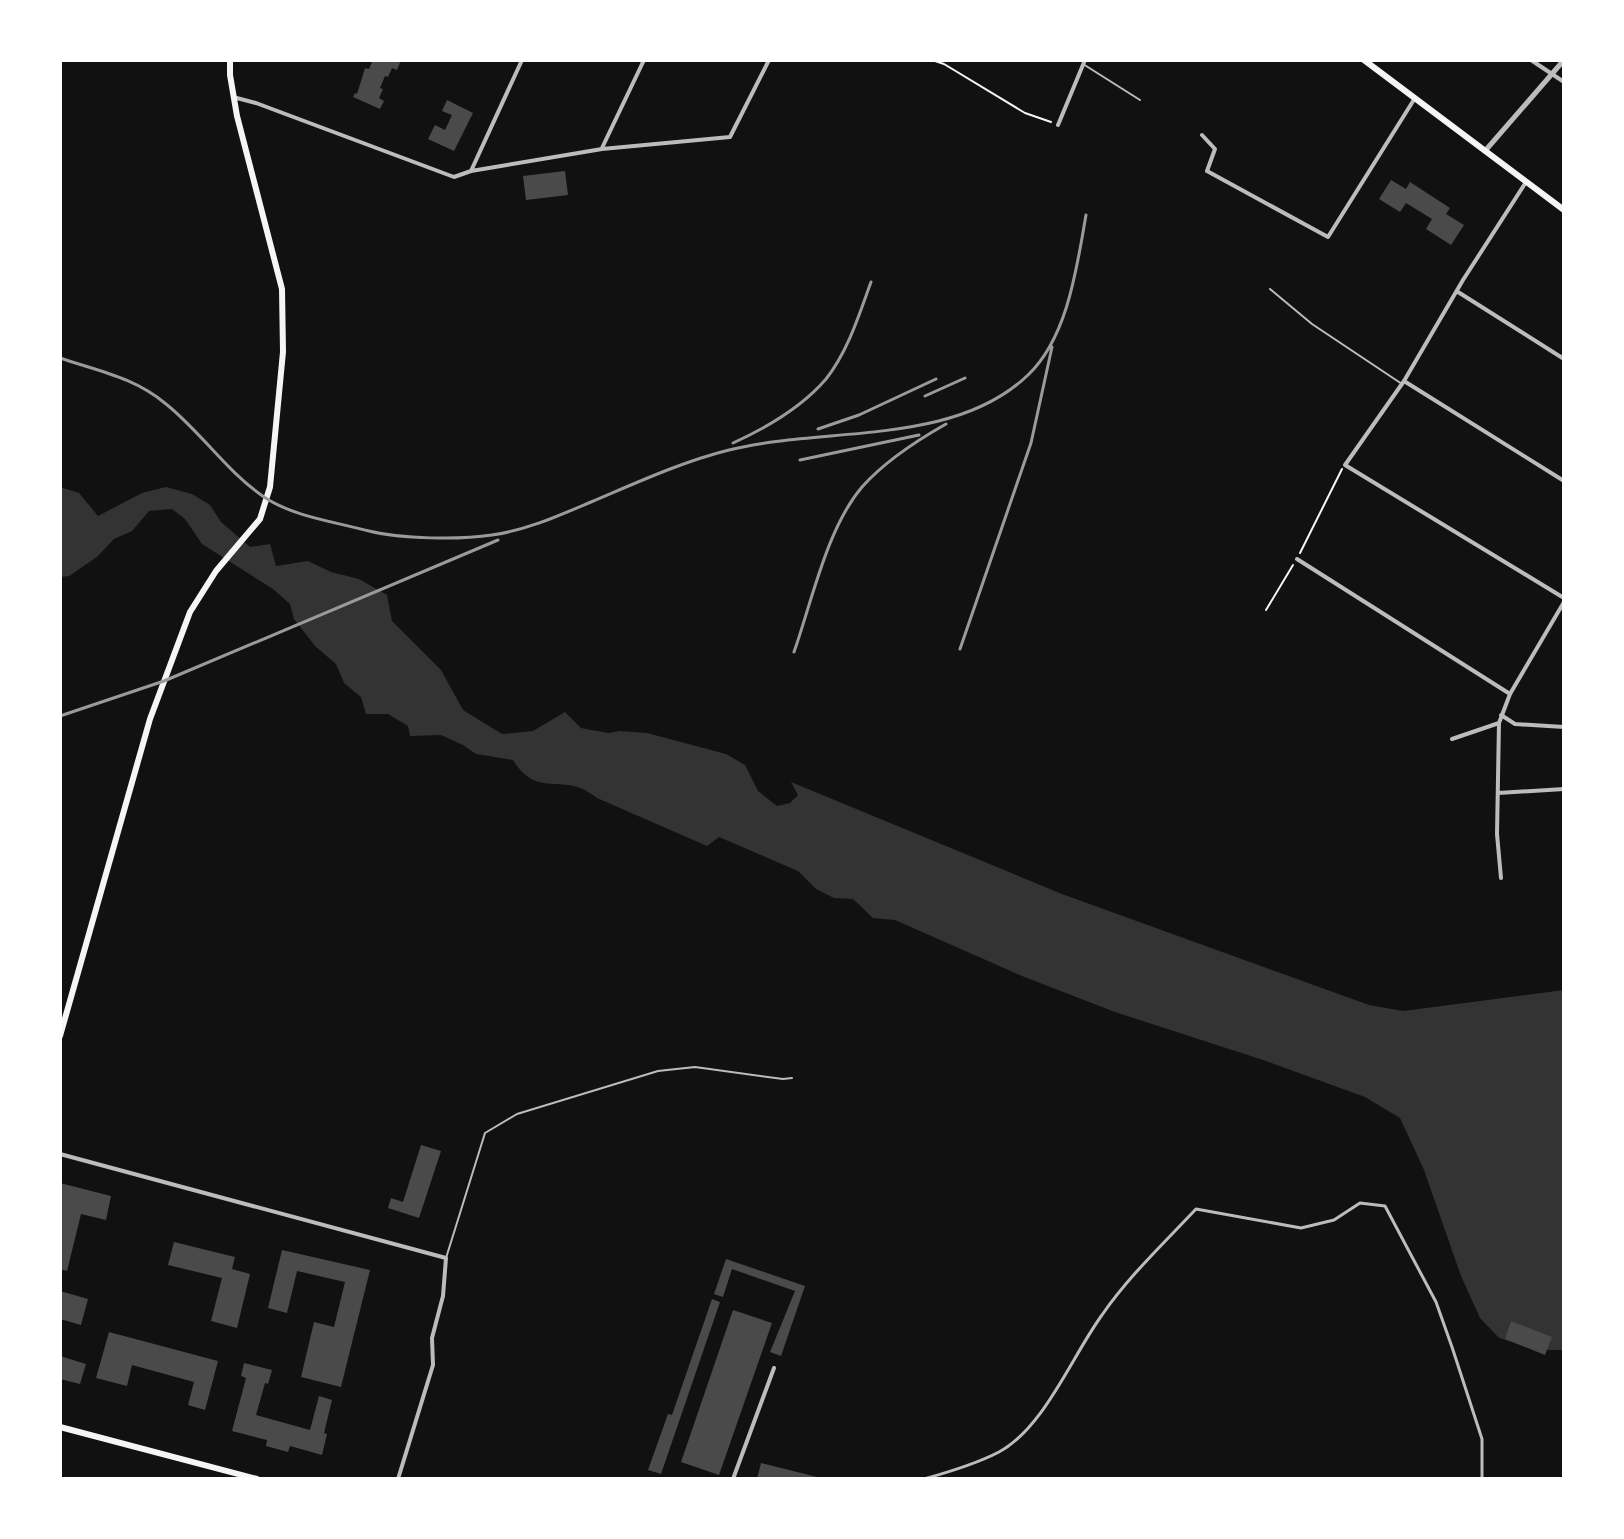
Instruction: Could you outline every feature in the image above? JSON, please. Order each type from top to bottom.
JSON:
[{"type":"main road","points":[[60,1036],[154,709],[190,612],[216,571],[260,519],[270,487],[279,419],[284,322],[277,266],[233,97],[230,60]]},
{"type":"main road","points":[[1364,60],[1564,210]]},
{"type":"main road","points":[[60,1427],[257,1479]]},
{"type":"street","points":[[471,171],[522,60]]},
{"type":"street","points":[[602,149],[644,60]]},
{"type":"street","points":[[233,97],[454,177],[471,171],[602,149],[730,137],[769,60]]},
{"type":"street","points":[[1531,60],[1564,82]]},
{"type":"street","points":[[1485,151],[1564,60]]},
{"type":"street","points":[[1058,125],[1084,62]]},
{"type":"street","points":[[1202,135],[1215,149],[1207,171],[1328,237],[1415,98]]},
{"type":"street","points":[[1501,878],[1497,834],[1499,723],[1510,694],[1564,600],[1345,465],[1403,383],[1526,182]]},
{"type":"street","points":[[1458,292],[1564,359]]},
{"type":"street","points":[[1403,383],[1564,481]]},
{"type":"street","points":[[1297,559],[1510,694]]},
{"type":"street","points":[[1501,715],[1515,724],[1564,727]]},
{"type":"street","points":[[1452,739],[1499,723]]},
{"type":"street","points":[[1498,793],[1564,789]]},
{"type":"street","points":[[60,1154],[446,1258],[443,1296],[432,1338],[433,1365],[398,1479]]},
{"type":"street","points":[[924,1479],[1002,1451],[1027,1428],[1048,1402],[1101,1315],[1196,1209],[1301,1228],[1334,1220],[1360,1203],[1385,1206],[1436,1302],[1482,1439],[1482,1479]]},
{"type":"street","points":[[733,1479],[774,1368]]},
{"type":"lane","points":[[1084,62],[1140,100]]},
{"type":"lane","points":[[1270,289],[1312,324],[1403,383]]},
{"type":"lane","points":[[446,1258],[485,1133],[517,1114],[658,1071],[695,1067],[792,1078]]},
{"type":"path","points":[[932,60],[944,64],[1025,113],[1058,125]]},
{"type":"path","points":[[1266,610],[1297,559],[1345,465]]},
{"type":"shaded area","points":[[60,487],[79,493],[98,516],[142,493],[166,487],[192,494],[210,505],[221,522],[250,547],[270,544],[276,566],[308,561],[331,572],[359,579],[387,595],[392,621],[441,670],[463,710],[502,734],[533,731],[565,712],[581,728],[608,733],[647,733],[726,754],[745,765],[758,791],[777,806],[790,803],[798,795],[791,782],[1062,894],[1369,1005],[1403,1011],[1564,990],[1564,1350],[1541,1350],[1499,1338],[1480,1318],[1461,1276],[1424,1170],[1400,1118],[1365,1097],[1115,1012],[1022,976],[895,920],[873,918],[853,899],[834,898],[816,889],[798,871],[719,837],[707,846],[585,790],[532,779],[513,760],[476,754],[441,735],[410,736],[408,726],[388,714],[366,714],[361,697],[344,683],[336,664],[315,646],[294,619],[290,604],[273,589],[202,544],[185,519],[172,509],[149,511],[132,531],[114,539],[97,557],[69,576],[60,577]]},
{"type":"building","points":[[373,60],[401,60],[397,70],[392,68],[388,77],[385,76],[380,88],[383,89],[379,98],[384,101],[380,109],[353,97],[357,94],[365,68],[369,69]]},
{"type":"building","points":[[447,100],[473,113],[454,151],[428,139],[435,125],[445,130],[452,115],[442,111]]},
{"type":"building","points":[[565,171],[568,195],[526,200],[523,176]]},
{"type":"building","points":[[1391,180],[1406,189],[1410,182],[1450,208],[1446,214],[1464,225],[1451,245],[1426,229],[1432,219],[1406,203],[1400,212],[1379,199]]},
{"type":"building","points":[[421,1145],[441,1151],[419,1218],[388,1208],[391,1198],[403,1202]]},
{"type":"building","points":[[60,1183],[111,1196],[106,1220],[81,1214],[67,1271],[60,1269]]},
{"type":"building","points":[[174,1242],[235,1257],[232,1269],[250,1274],[237,1328],[211,1321],[222,1278],[168,1265]]},
{"type":"building","points":[[282,1250],[370,1270],[341,1387],[301,1377],[314,1322],[334,1327],[345,1282],[297,1271],[287,1313],[268,1308]]},
{"type":"building","points":[[726,1259],[805,1286],[781,1356],[770,1352],[795,1291],[732,1269],[723,1297],[714,1294]]},
{"type":"building","points":[[60,1291],[88,1299],[81,1325],[60,1319]]},
{"type":"building","points":[[712,1299],[720,1302],[661,1474],[648,1470],[668,1414],[672,1415]]},
{"type":"building","points":[[733,1310],[772,1323],[719,1475],[681,1462]]},
{"type":"building","points":[[1511,1321],[1552,1337],[1545,1355],[1505,1339]]},
{"type":"building","points":[[109,1332],[218,1361],[205,1410],[188,1405],[194,1382],[132,1365],[127,1386],[96,1378]]},
{"type":"building","points":[[60,1356],[86,1364],[80,1384],[60,1379]]},
{"type":"building","points":[[244,1363],[272,1370],[256,1415],[310,1430],[319,1396],[332,1400],[322,1455],[290,1446],[288,1452],[266,1446],[267,1440],[232,1431],[246,1378],[241,1376]]},
{"type":"building","points":[[761,1463],[821,1478],[757,1479]]},
{"type":"railway","points":[[60,358],[115,376],[154,395],[179,415],[251,487],[276,504],[329,522],[398,536],[479,537],[542,522],[676,467],[729,450],[925,424],[963,414],[998,398],[1028,375],[1053,341],[1069,300],[1086,215]]},
{"type":"railway","points":[[733,443],[783,416],[826,379],[847,345],[871,282]]},
{"type":"railway","points":[[960,649],[1031,443],[1052,347]]},
{"type":"railway","points":[[925,396],[965,378]]},
{"type":"railway","points":[[818,429],[859,415],[936,379]]},
{"type":"railway","points":[[794,652],[830,544],[850,504],[862,487],[891,460],[946,424]]},
{"type":"railway","points":[[800,460],[919,435]]},
{"type":"railway","points":[[60,716],[164,681],[498,540]]}]
